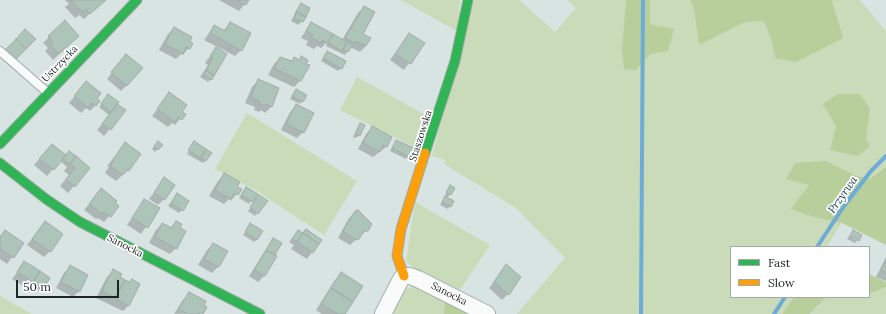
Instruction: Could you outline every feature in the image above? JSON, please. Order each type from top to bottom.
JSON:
[{"type":"street","name":"Ustrzycka","points":[[0,144],[137,0]]},
{"type":"street","name":"Staszowska","points":[[404,276],[398,256],[400,234],[456,61],[468,0]]},
{"type":"street","name":"Sanocka","points":[[0,163],[46,199],[86,225],[260,314]]},
{"type":"street","points":[[384,314],[398,284],[404,276]]},
{"type":"street","name":"Sanocka","points":[[404,276],[418,279],[487,314]]},
{"type":"lane","points":[[124,0],[130,7]]},
{"type":"lane","points":[[0,52],[48,93]]},
{"type":"green space","points":[[401,0],[460,0],[457,31]]},
{"type":"green space","points":[[474,0],[519,0],[555,32],[576,8],[567,0],[626,0],[622,48],[650,54],[673,29],[650,24],[650,0],[690,0],[694,10],[699,45],[745,22],[764,21],[771,39],[775,58],[833,0],[860,0],[886,31],[886,167],[870,179],[855,175],[809,185],[792,209],[813,217],[842,222],[828,246],[730,246],[730,298],[793,298],[782,314],[517,314],[565,258],[516,208],[444,164],[446,160],[432,156]],"holes":[[[870,109],[865,139],[830,150],[836,126]]]},
{"type":"green space","points":[[626,0],[650,0],[650,24],[674,29],[668,51],[650,54],[636,70],[624,69],[622,48]]},
{"type":"green space","points":[[690,0],[833,0],[832,2],[843,38],[796,62],[775,58],[771,39],[764,21],[745,22],[699,45],[694,10]]},
{"type":"green space","points":[[357,77],[422,113],[432,121],[422,151],[340,110]]},
{"type":"green space","points":[[838,94],[860,94],[870,109],[866,139],[870,146],[858,156],[830,150],[836,126],[823,104]]},
{"type":"green space","points":[[247,113],[357,181],[324,235],[255,190],[215,169]]},
{"type":"green space","points":[[825,161],[855,175],[870,179],[886,167],[886,245],[842,223],[813,217],[791,209],[809,185],[786,179],[795,163]]},
{"type":"green space","points":[[415,202],[490,245],[460,290],[414,268],[406,261]]},
{"type":"green space","points":[[870,274],[886,282],[886,287],[870,294]]},
{"type":"green space","points":[[416,286],[445,302],[444,314],[391,314],[405,289]]},
{"type":"green space","points":[[886,287],[886,314],[811,314],[825,298],[870,298],[870,294]]},
{"type":"green space","points":[[0,296],[10,302],[32,314],[0,314]]},
{"type":"green space","points":[[793,298],[825,298],[810,314],[782,314]]},
{"type":"green space","points":[[445,302],[468,314],[444,314]]},
{"type":"building","points":[[71,0],[106,0],[90,14],[86,9],[82,12]]},
{"type":"building","points":[[236,0],[249,0],[246,5]]},
{"type":"building","points":[[301,3],[310,8],[306,17],[296,12]]},
{"type":"building","points":[[364,6],[375,12],[363,34],[371,38],[366,46],[345,38]]},
{"type":"building","points":[[296,12],[306,17],[303,22],[294,18]]},
{"type":"building","points":[[65,20],[79,36],[59,54],[50,45],[53,42],[48,36]]},
{"type":"building","points":[[230,22],[251,33],[242,51],[210,33],[214,25],[225,31]]},
{"type":"building","points":[[311,22],[333,34],[328,43],[322,40],[321,43],[311,38],[313,35],[306,31]]},
{"type":"building","points":[[174,27],[192,37],[190,41],[193,44],[190,49],[186,47],[183,54],[165,44]]},
{"type":"building","points":[[25,29],[36,39],[26,49],[16,39]]},
{"type":"building","points":[[409,33],[425,43],[411,64],[395,54]]},
{"type":"building","points":[[333,34],[347,42],[342,51],[328,43]]},
{"type":"building","points":[[16,39],[26,49],[15,60],[5,50]]},
{"type":"building","points":[[347,42],[353,45],[348,52],[343,50]]},
{"type":"building","points":[[216,47],[227,54],[214,76],[206,70],[213,58],[210,56]]},
{"type":"building","points":[[327,51],[346,61],[342,69],[323,58]]},
{"type":"building","points":[[126,54],[143,68],[127,86],[111,72]]},
{"type":"building","points":[[301,56],[308,60],[306,64],[310,65],[301,81],[274,68],[280,57],[292,61],[294,57],[300,60]]},
{"type":"building","points":[[206,70],[214,76],[212,80],[203,74]]},
{"type":"building","points":[[258,79],[279,88],[272,107],[266,104],[265,106],[259,104],[260,101],[251,97]]},
{"type":"building","points":[[86,81],[101,93],[97,99],[100,101],[96,106],[92,103],[88,108],[74,96]]},
{"type":"building","points":[[296,89],[307,95],[303,102],[292,96]]},
{"type":"building","points":[[169,92],[187,105],[182,112],[186,114],[182,120],[178,117],[175,122],[157,109]]},
{"type":"building","points":[[108,94],[119,102],[111,112],[101,104]]},
{"type":"building","points":[[117,104],[126,110],[111,130],[102,124]]},
{"type":"building","points":[[296,104],[314,113],[304,133],[286,124]]},
{"type":"building","points":[[360,123],[365,125],[360,136],[355,134]]},
{"type":"building","points":[[372,126],[392,137],[387,147],[383,145],[380,152],[363,143]]},
{"type":"building","points":[[396,140],[414,148],[410,157],[392,148]]},
{"type":"building","points":[[158,141],[163,145],[158,150],[154,146]]},
{"type":"building","points":[[194,141],[206,149],[200,158],[188,150]]},
{"type":"building","points":[[125,142],[141,154],[129,171],[127,170],[123,175],[110,166]]},
{"type":"building","points":[[52,144],[66,155],[54,170],[39,159]]},
{"type":"building","points":[[206,149],[212,153],[206,161],[201,158]]},
{"type":"building","points":[[69,151],[76,156],[70,164],[63,159]]},
{"type":"building","points":[[76,156],[90,168],[75,187],[66,179],[75,168],[70,164]]},
{"type":"building","points":[[224,173],[240,182],[237,187],[242,189],[238,195],[234,193],[231,199],[215,190]]},
{"type":"building","points":[[164,177],[175,185],[165,200],[154,193]]},
{"type":"building","points":[[450,185],[455,188],[451,195],[446,193]]},
{"type":"building","points":[[246,187],[258,194],[253,202],[241,195]]},
{"type":"building","points":[[101,188],[117,201],[115,203],[119,206],[111,217],[104,212],[102,214],[89,204]]},
{"type":"building","points":[[177,193],[189,201],[183,211],[171,203]]},
{"type":"building","points":[[259,195],[268,201],[258,214],[250,207]]},
{"type":"building","points":[[445,196],[454,201],[451,207],[442,202]]},
{"type":"building","points":[[144,199],[160,208],[148,228],[132,218]]},
{"type":"building","points":[[358,210],[372,224],[368,231],[364,231],[359,239],[356,240],[343,231],[355,211]]},
{"type":"building","points":[[45,221],[63,234],[51,252],[32,239]]},
{"type":"building","points":[[176,221],[182,224],[180,228],[186,231],[177,249],[155,237],[162,223],[172,228]]},
{"type":"building","points":[[250,223],[263,231],[257,240],[245,232]]},
{"type":"building","points":[[306,229],[322,240],[319,244],[303,233]]},
{"type":"building","points":[[5,230],[24,243],[14,258],[0,249],[0,237]]},
{"type":"building","points":[[298,230],[303,233],[297,242],[292,239]]},
{"type":"building","points":[[853,230],[862,235],[859,241],[850,236]]},
{"type":"building","points":[[303,233],[319,244],[313,253],[297,242]]},
{"type":"building","points":[[273,238],[282,243],[275,255],[266,250]]},
{"type":"building","points":[[213,243],[228,251],[219,267],[204,259]]},
{"type":"building","points":[[266,250],[277,256],[265,276],[254,270]]},
{"type":"building","points":[[886,260],[886,273],[881,270]]},
{"type":"building","points":[[24,261],[40,271],[33,282],[17,272]]},
{"type":"building","points":[[506,264],[521,277],[509,295],[494,282]]},
{"type":"building","points":[[70,265],[88,275],[80,292],[61,282]]},
{"type":"building","points":[[113,269],[122,274],[120,277],[125,280],[115,298],[102,291]]},
{"type":"building","points":[[40,271],[50,278],[43,289],[33,282]]},
{"type":"building","points":[[341,272],[363,286],[353,302],[331,288]]},
{"type":"building","points":[[132,279],[140,284],[129,306],[115,298],[125,280],[130,282]]},
{"type":"building","points":[[331,288],[353,302],[345,314],[338,314],[321,304]]},
{"type":"building","points":[[189,292],[206,301],[204,305],[207,307],[203,314],[200,312],[199,314],[188,314],[178,309]]},
{"type":"waterway","points":[[641,314],[643,0]]},
{"type":"waterway","name":"Przyrwa","points":[[818,246],[844,206],[871,171],[886,156]]},
{"type":"waterway","name":"Przyrwa","points":[[774,314],[784,298]]},
{"type":"traffic: fast","points":[[0,144],[137,0]]},
{"type":"traffic: fast","points":[[425,153],[455,61],[468,0]]},
{"type":"traffic: fast","points":[[0,163],[46,199],[80,222],[260,314]]},
{"type":"traffic: slow","points":[[404,276],[397,256],[401,229],[425,153]]}]
